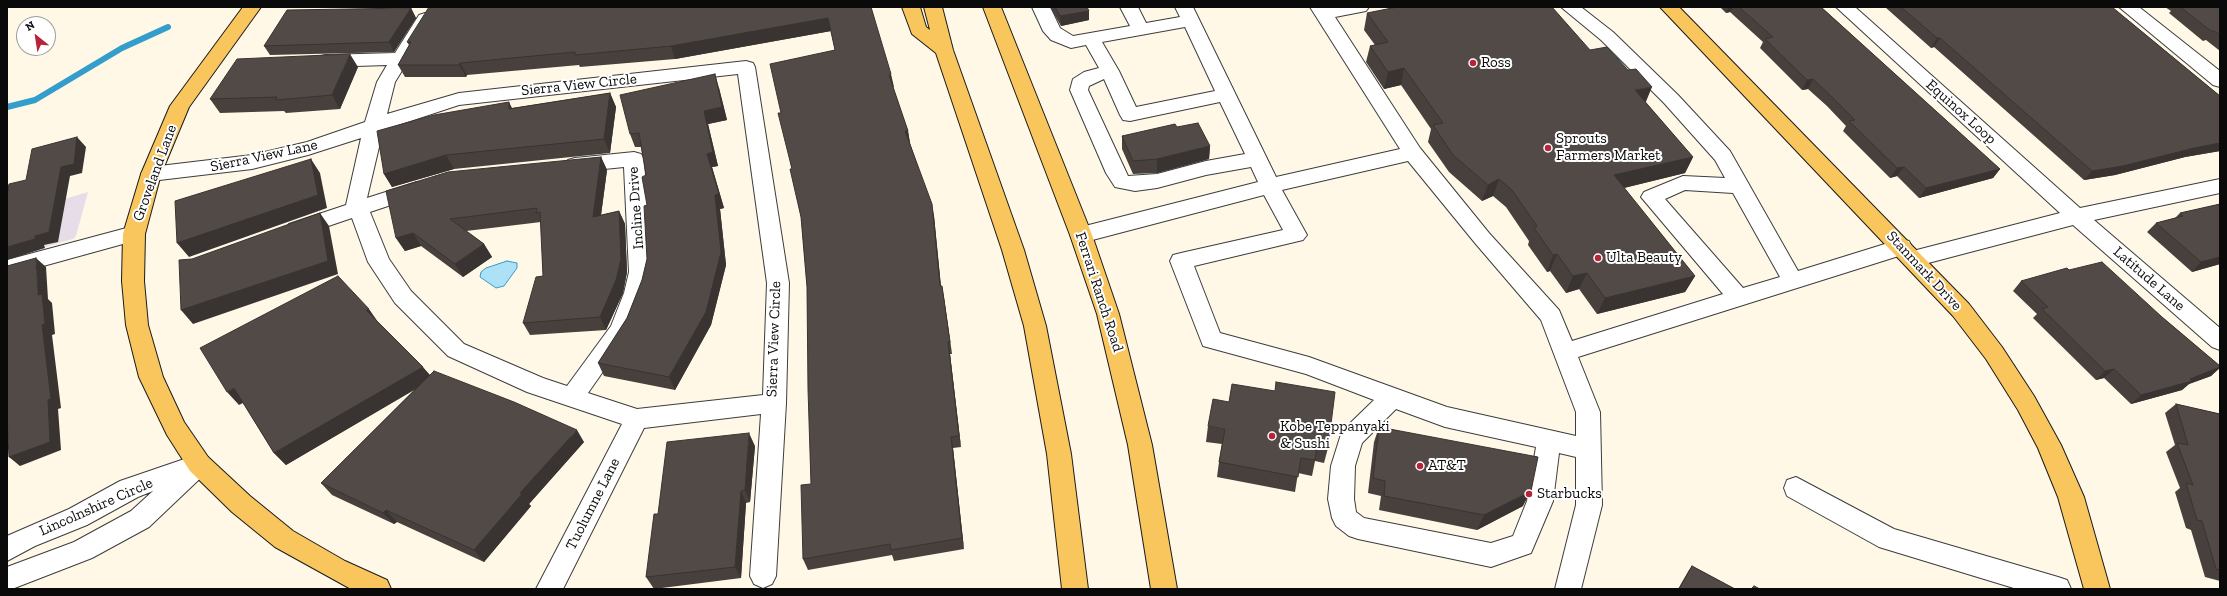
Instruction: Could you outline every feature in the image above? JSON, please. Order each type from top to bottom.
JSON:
[{"type":"main road","name":"Groveland Lane","points":[[252,7],[180,106],[151,174],[134,234],[133,281],[137,325],[151,377],[175,428],[199,464],[241,504],[284,539],[336,569],[378,589]]},
{"type":"main road","points":[[911,7],[918,30],[944,50]]},
{"type":"main road","points":[[933,7],[944,50],[1014,250],[1035,326],[1059,454],[1075,589]]},
{"type":"main road","name":"Ferrari Ranch Road","points":[[992,7],[1081,236],[1108,314],[1125,376],[1140,445],[1164,589]]},
{"type":"main road","name":"Stanmark Drive","points":[[1669,7],[1961,310],[1989,347],[2049,445],[2071,497],[2087,548],[2097,589]]},
{"type":"street","points":[[1041,7],[1052,31],[1057,36],[1071,42],[1141,29],[1187,14],[1270,186],[1296,234],[1181,261],[1211,340],[1309,366],[1445,417],[1588,449]]},
{"type":"street","points":[[1129,7],[1141,29]]},
{"type":"street","points":[[1360,7],[1321,10],[1413,153],[1482,238],[1551,316],[1588,412],[1589,505],[1568,589]]},
{"type":"street","points":[[1570,7],[1607,36],[1672,99],[1723,156],[1793,281]]},
{"type":"street","name":"Equinox Loop","points":[[1845,7],[2077,217]]},
{"type":"street","points":[[2128,7],[2220,81]]},
{"type":"street","points":[[374,126],[386,82],[428,13]]},
{"type":"street","points":[[1091,39],[1110,71],[1130,115],[1226,95]]},
{"type":"street","points":[[306,62],[400,60]]},
{"type":"street","name":"Sierra View Circle","points":[[746,67],[778,283],[774,403],[637,418],[535,386],[456,350],[430,326],[404,297],[379,262],[358,207],[356,203],[374,126],[419,110],[459,99],[746,67]]},
{"type":"street","points":[[1110,71],[1092,76],[1080,83],[1079,90],[1116,173],[1122,182],[1135,184],[1157,181],[1206,168],[1257,159]]},
{"type":"street","name":"Sierra View Lane","points":[[151,174],[206,169],[252,162],[308,148],[374,126]]},
{"type":"street","points":[[1081,236],[1270,186],[1413,153]]},
{"type":"street","name":"Incline Drive","points":[[556,167],[634,159],[640,272],[635,293],[621,330],[572,397]]},
{"type":"street","points":[[1739,298],[1651,197],[1683,183],[1740,186]]},
{"type":"street","points":[[277,236],[358,207],[432,184]]},
{"type":"street","points":[[1564,352],[1793,281],[1907,253],[2220,186]]},
{"type":"street","name":"Latitude Lane","points":[[2077,217],[2220,341]]},
{"type":"street","points":[[7,268],[134,234]]},
{"type":"street","points":[[1393,397],[1351,438],[1343,466],[1341,499],[1346,518],[1358,528],[1492,555],[1522,545],[1540,501],[1550,440]]},
{"type":"street","points":[[763,576],[774,403]]},
{"type":"street","name":"Tuolumne Lane","points":[[549,589],[637,418]]},
{"type":"street","name":"Lincolnshire Circle","points":[[7,549],[26,538],[78,517],[128,489],[199,464]]},
{"type":"street","name":"Lincolnshire Circle","points":[[7,579],[83,550],[140,519],[199,464]]},
{"type":"street","points":[[1796,488],[1888,539],[2058,589]]},
{"type":"street","points":[[78,517],[83,550]]},
{"type":"shaded area","points":[[88,192],[76,236],[73,239],[7,258],[17,213]]},
{"type":"water","points":[[507,261],[517,263],[517,268],[504,286],[496,288],[480,277],[481,272],[486,268]]},
{"type":"building","points":[[429,7],[871,7],[891,74],[889,75],[908,131],[905,131],[932,204],[940,286],[942,286],[950,342],[948,342],[959,436],[951,437],[962,538],[891,550],[890,544],[803,559],[801,485],[811,484],[807,287],[801,217],[790,169],[792,169],[778,113],[781,113],[770,64],[835,50],[828,18],[671,46],[575,55],[575,52],[460,63],[459,65],[398,65],[411,42],[407,42]]},
{"type":"building","points":[[1055,7],[1087,7],[1089,11],[1060,16]]},
{"type":"building","points":[[1397,7],[1552,7],[1590,50],[1607,47],[1628,70],[1636,69],[1652,87],[1635,90],[1693,157],[1614,175],[1695,276],[1605,298],[1587,273],[1573,276],[1557,254],[1553,255],[1534,228],[1537,226],[1512,190],[1499,179],[1488,185],[1453,155],[1433,125],[1443,123],[1404,68],[1388,72],[1370,46],[1388,42],[1367,13]]},
{"type":"building","points":[[1739,7],[1821,7],[2000,169],[1926,188],[1904,167],[1897,168],[1849,121],[1855,120],[1832,97],[1813,79],[1807,80],[1765,39],[1773,37]]},
{"type":"building","points":[[1901,7],[2112,7],[2220,96],[2220,143],[2123,166],[2092,171],[1940,38],[1937,38]]},
{"type":"building","points":[[2180,7],[2220,7],[2220,35],[2214,31],[2211,31]]},
{"type":"building","points":[[411,8],[389,42],[264,46],[287,10]]},
{"type":"building","points":[[350,54],[332,95],[276,100],[277,97],[210,99],[237,59]]},
{"type":"building","points":[[715,74],[722,107],[704,111],[713,152],[707,154],[719,194],[715,195],[721,252],[706,312],[669,377],[598,363],[627,318],[642,280],[647,259],[644,206],[647,205],[642,177],[646,175],[639,133],[630,134],[620,95]]},
{"type":"building","points":[[610,93],[604,139],[446,155],[384,174],[377,131],[434,115],[509,102],[509,109]]},
{"type":"building","points":[[1198,123],[1210,146],[1157,159],[1133,161],[1122,136],[1175,124],[1177,127]]},
{"type":"building","points":[[77,137],[74,164],[61,167],[49,232],[35,236],[35,239],[7,247],[7,195],[9,184],[26,180],[32,149]]},
{"type":"building","points":[[601,157],[593,217],[619,211],[621,259],[616,280],[600,317],[523,323],[536,277],[543,276],[540,212],[536,213],[537,208],[450,219],[484,244],[455,264],[413,233],[396,238],[386,191],[448,172]]},
{"type":"building","points":[[311,159],[318,195],[177,243],[175,201]]},
{"type":"building","points":[[2220,204],[2220,257],[2201,262],[2156,223],[2183,216],[2180,213]]},
{"type":"building","points":[[320,213],[328,261],[181,310],[179,260],[192,259]]},
{"type":"building","points":[[36,258],[38,295],[42,294],[45,324],[42,325],[51,399],[48,400],[50,442],[9,457],[7,416],[7,266]]},
{"type":"building","points":[[2102,262],[2162,317],[2220,367],[2190,379],[2192,381],[2141,395],[2114,369],[2105,371],[2042,309],[2048,307],[2021,281],[2067,268],[2069,270]]},
{"type":"building","points":[[338,276],[369,309],[366,310],[423,367],[274,453],[234,388],[227,392],[200,348]]},
{"type":"building","points":[[434,371],[514,402],[577,430],[520,493],[522,494],[474,550],[386,510],[383,513],[321,483]]},
{"type":"building","points":[[1276,382],[1335,392],[1328,448],[1317,446],[1315,460],[1301,458],[1298,477],[1219,462],[1225,429],[1208,426],[1213,399],[1229,402],[1232,384],[1275,391]]},
{"type":"building","points":[[2176,404],[2220,414],[2220,570],[2216,569],[2202,521],[2197,520],[2186,483],[2193,485],[2177,443],[2188,445]]},
{"type":"building","points":[[1379,427],[1538,457],[1531,491],[1484,515],[1384,496],[1385,481],[1373,478]]},
{"type":"building","points":[[749,433],[745,490],[741,491],[735,567],[646,577],[654,514],[658,514],[667,442]]},
{"type":"building","points":[[1692,566],[1735,589],[1679,589]]},
{"type":"building","points":[[1754,586],[1760,589],[1751,589]]},
{"type":"waterway","points":[[7,107],[35,100],[122,48],[168,27]]},
{"type":"place","name":"Ross","points":[[1473,63]]},
{"type":"place","name":"Sprouts Farmers Market","points":[[1548,148]]},
{"type":"place","name":"Ulta Beauty","points":[[1598,258]]},
{"type":"place","name":"Kobe Teppanyaki & Sushi","points":[[1272,436]]},
{"type":"place","name":"AT&T","points":[[1420,466]]},
{"type":"place","name":"Starbucks","points":[[1529,494]]}]
